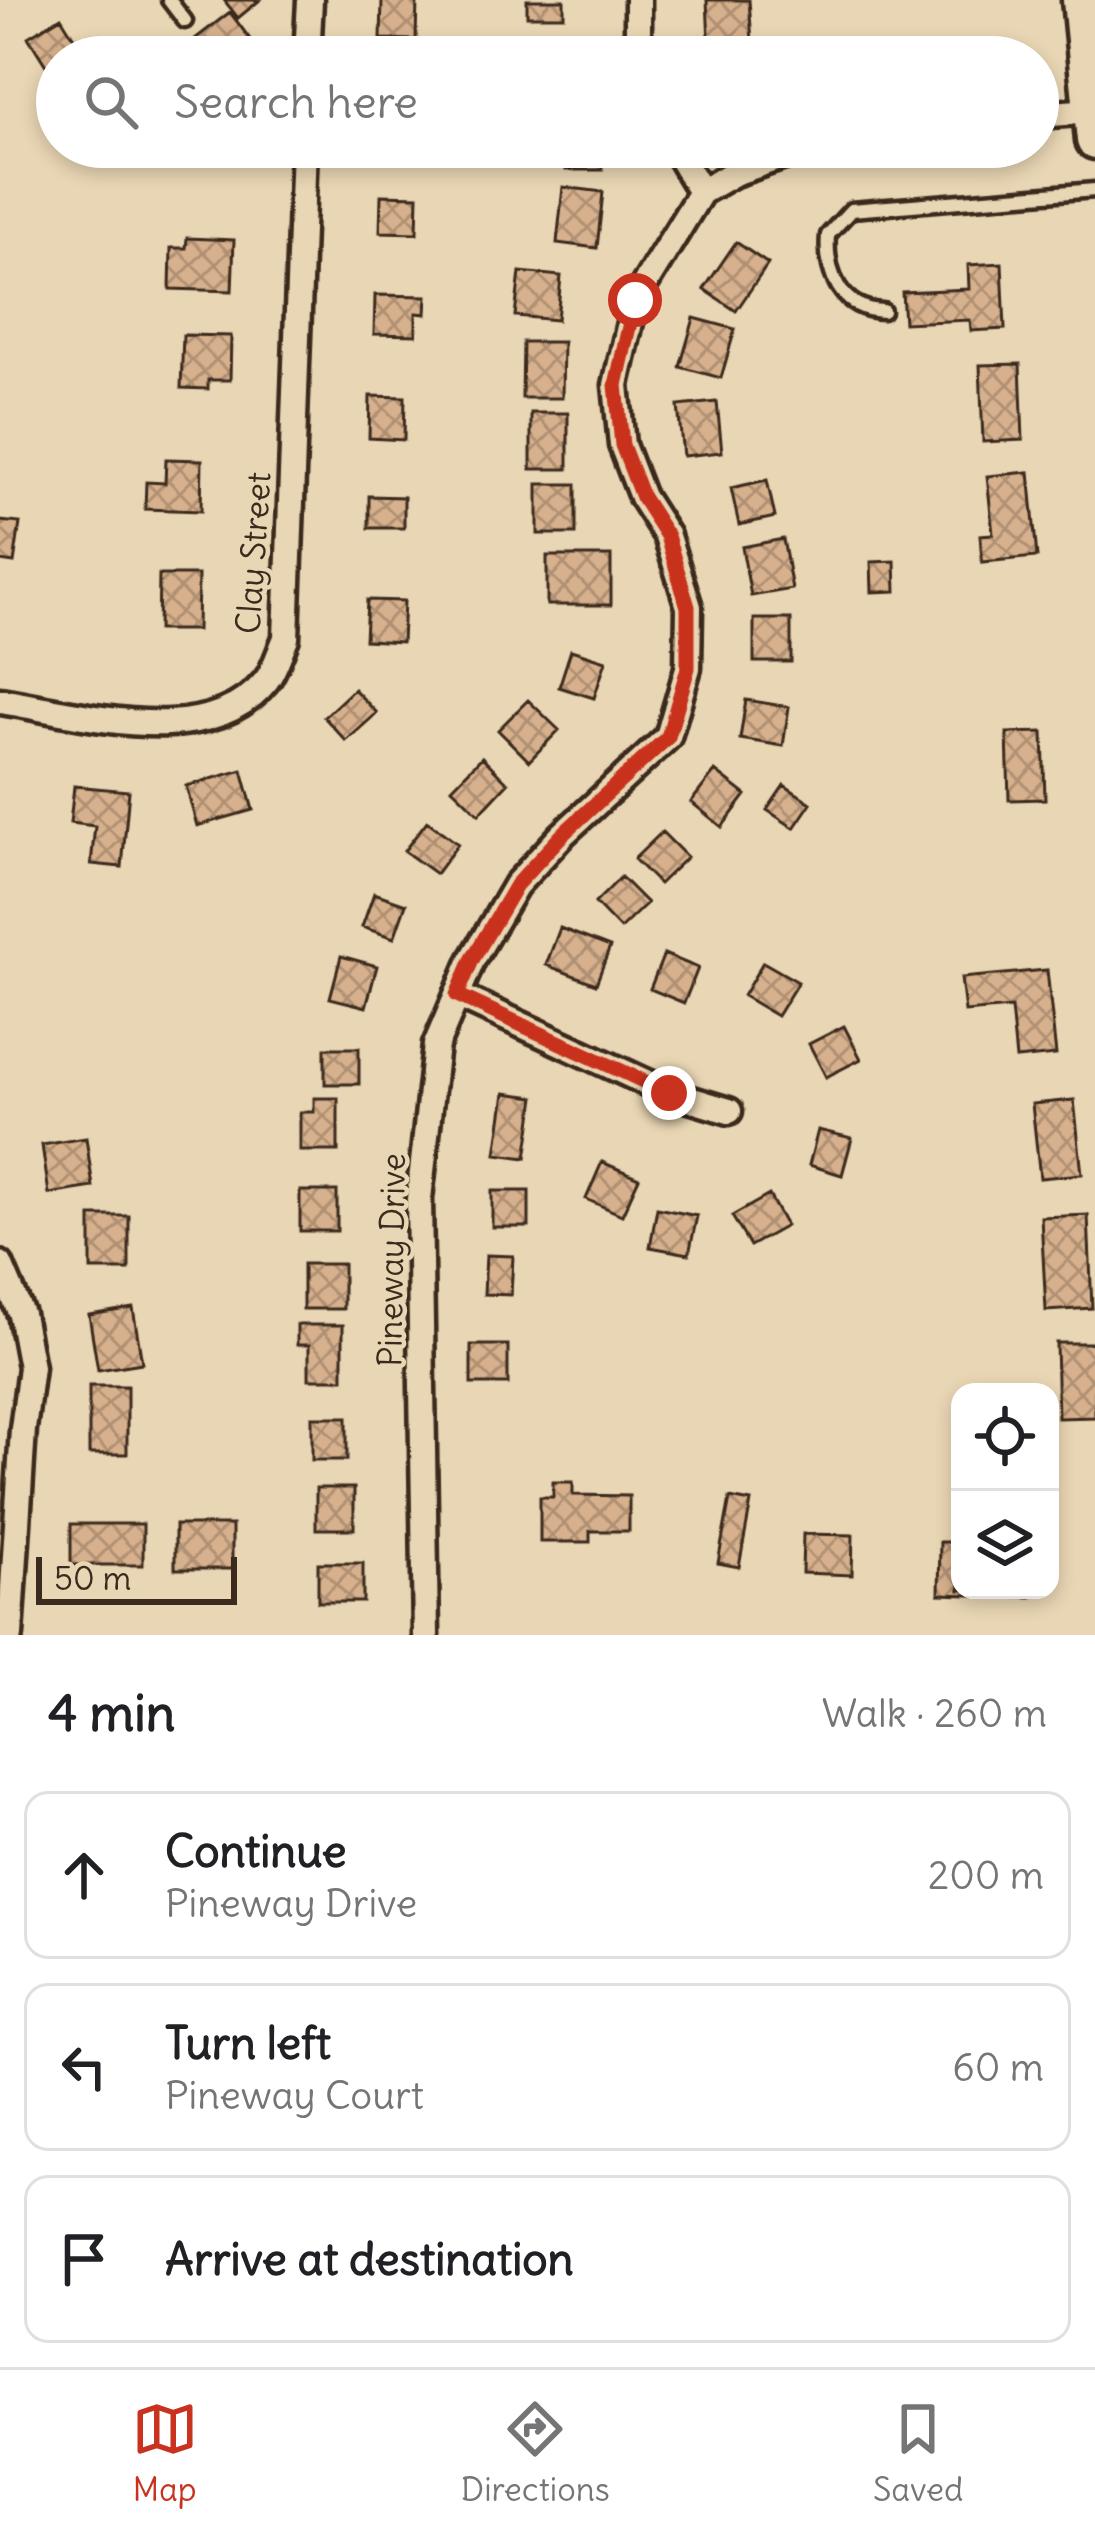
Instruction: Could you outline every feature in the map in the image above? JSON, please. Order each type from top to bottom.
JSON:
[{"type":"street","points":[[309,36],[310,0]]},
{"type":"street","points":[[638,0],[638,36]]},
{"type":"street","points":[[1059,119],[1093,125],[1081,0]]},
{"type":"street","name":"Clay Street","points":[[0,701],[169,726],[220,716],[266,681],[286,638],[303,168]]},
{"type":"street","points":[[687,168],[701,191],[749,168]]},
{"type":"street","name":"Pineway Drive","points":[[426,1635],[419,1198],[436,1045],[472,960],[516,885],[563,834],[668,737],[688,668],[688,607],[667,536],[642,497],[622,445],[616,385],[635,300],[701,191]]},
{"type":"street","points":[[457,995],[669,1093],[730,1111]]},
{"type":"street","points":[[0,1264],[21,1314],[31,1367],[10,1635]]},
{"type":"lane","points":[[169,0],[185,21]]},
{"type":"lane","points":[[883,311],[852,304],[832,274],[828,235],[851,210],[880,204],[1095,190]]},
{"type":"building","points":[[224,0],[260,0],[238,18]]},
{"type":"building","points":[[382,0],[417,0],[416,36],[381,36]]},
{"type":"building","points":[[527,0],[564,0],[564,16],[527,16]]},
{"type":"building","points":[[707,0],[749,0],[752,36],[709,36]]},
{"type":"building","points":[[230,12],[248,36],[199,36]]},
{"type":"building","points":[[61,17],[73,36],[36,36],[36,50],[28,37]]},
{"type":"building","points":[[563,187],[603,192],[597,248],[557,243]]},
{"type":"building","points":[[381,195],[418,196],[417,233],[380,232]]},
{"type":"building","points":[[187,238],[234,240],[232,291],[170,289],[171,248],[186,248]]},
{"type":"building","points":[[736,242],[768,264],[736,311],[704,289]]},
{"type":"building","points":[[1002,263],[1005,329],[971,331],[970,320],[904,323],[902,292],[969,289],[968,265]]},
{"type":"building","points":[[520,272],[561,276],[557,320],[515,316]]},
{"type":"building","points":[[375,295],[427,296],[426,314],[416,313],[416,335],[374,334]]},
{"type":"building","points":[[694,318],[735,329],[721,378],[680,367]]},
{"type":"building","points":[[183,335],[231,336],[230,380],[208,380],[208,389],[181,388]]},
{"type":"building","points":[[523,342],[563,342],[562,398],[522,398]]},
{"type":"building","points":[[1020,364],[1023,440],[983,442],[980,365]]},
{"type":"building","points":[[370,396],[405,397],[404,440],[369,438]]},
{"type":"building","points":[[717,402],[722,452],[683,456],[678,406]]},
{"type":"building","points":[[531,413],[568,413],[568,469],[531,469]]},
{"type":"building","points":[[166,459],[202,460],[201,511],[145,509],[146,482],[165,483]]},
{"type":"building","points":[[1029,472],[1037,557],[982,562],[980,535],[993,534],[987,476]]},
{"type":"building","points":[[767,480],[775,517],[739,525],[731,488]]},
{"type":"building","points":[[538,484],[576,484],[576,534],[538,534]]},
{"type":"building","points":[[369,496],[404,497],[404,528],[369,528]]},
{"type":"building","points":[[0,521],[20,523],[14,563],[0,561]]},
{"type":"building","points":[[783,539],[792,589],[751,596],[742,547]]},
{"type":"building","points":[[547,556],[611,556],[611,605],[547,605]]},
{"type":"building","points":[[895,561],[896,591],[872,592],[871,562]]},
{"type":"building","points":[[159,575],[198,575],[197,630],[158,630]]},
{"type":"building","points":[[367,600],[404,601],[402,642],[365,640]]},
{"type":"building","points":[[754,619],[791,619],[791,662],[754,662]]},
{"type":"building","points":[[571,650],[606,661],[594,698],[559,687]]},
{"type":"building","points":[[354,689],[377,713],[346,741],[324,717]]},
{"type":"building","points":[[528,700],[559,730],[529,761],[498,730]]},
{"type":"building","points":[[746,700],[789,707],[783,746],[740,739]]},
{"type":"building","points":[[1043,732],[1045,799],[1009,800],[1007,733]]},
{"type":"building","points":[[482,757],[508,783],[479,814],[452,788]]},
{"type":"building","points":[[242,770],[253,810],[197,826],[186,786]]},
{"type":"building","points":[[715,771],[746,795],[722,827],[691,802]]},
{"type":"building","points":[[784,785],[811,803],[794,828],[767,810]]},
{"type":"building","points":[[74,786],[129,791],[122,867],[91,864],[95,826],[70,823]]},
{"type":"building","points":[[427,821],[458,844],[436,874],[404,851]]},
{"type":"building","points":[[662,832],[687,857],[659,884],[634,859]]},
{"type":"building","points":[[621,877],[647,903],[620,929],[595,903]]},
{"type":"building","points":[[374,893],[406,904],[394,938],[362,927]]},
{"type":"building","points":[[560,928],[610,947],[596,984],[546,965]]},
{"type":"building","points":[[664,954],[698,968],[684,1003],[650,989]]},
{"type":"building","points":[[341,956],[377,966],[366,1007],[330,998]]},
{"type":"building","points":[[763,962],[798,982],[777,1016],[743,996]]},
{"type":"building","points":[[1047,970],[1056,1055],[1016,1059],[1011,1008],[965,1012],[961,978]]},
{"type":"building","points":[[844,1026],[861,1059],[826,1077],[809,1044]]},
{"type":"building","points":[[325,1048],[359,1048],[359,1084],[325,1084]]},
{"type":"building","points":[[505,1093],[535,1097],[526,1158],[496,1154]]},
{"type":"building","points":[[314,1098],[338,1098],[338,1151],[300,1151],[300,1112],[314,1112]]},
{"type":"building","points":[[1074,1100],[1082,1174],[1040,1178],[1032,1104]]},
{"type":"building","points":[[818,1130],[852,1138],[842,1175],[809,1165]]},
{"type":"building","points":[[86,1138],[93,1187],[49,1194],[42,1145]]},
{"type":"building","points":[[602,1162],[639,1178],[622,1215],[586,1199]]},
{"type":"building","points":[[300,1191],[337,1191],[337,1231],[300,1231]]},
{"type":"building","points":[[492,1191],[529,1191],[529,1227],[492,1227]]},
{"type":"building","points":[[769,1195],[786,1226],[750,1246],[732,1216]]},
{"type":"building","points":[[657,1208],[697,1216],[689,1254],[650,1247]]},
{"type":"building","points":[[1088,1215],[1092,1308],[1046,1311],[1041,1217]]},
{"type":"building","points":[[91,1216],[129,1216],[129,1270],[91,1270]]},
{"type":"building","points":[[486,1255],[513,1256],[511,1295],[484,1294]]},
{"type":"building","points":[[303,1264],[343,1264],[343,1309],[303,1309]]},
{"type":"building","points":[[133,1308],[142,1363],[98,1370],[89,1315]]},
{"type":"building","points":[[297,1325],[343,1325],[343,1379],[309,1379],[309,1345],[297,1345]]},
{"type":"building","points":[[1056,1343],[1095,1343],[1095,1417],[1059,1418]]},
{"type":"building","points":[[471,1345],[508,1345],[508,1384],[471,1384]]},
{"type":"building","points":[[89,1386],[127,1386],[127,1454],[89,1454]]},
{"type":"building","points":[[312,1417],[347,1417],[347,1460],[312,1460]]},
{"type":"building","points":[[553,1482],[573,1482],[573,1495],[629,1496],[629,1531],[590,1531],[590,1542],[540,1542],[540,1497],[553,1497]]},
{"type":"building","points":[[316,1488],[354,1488],[354,1529],[316,1529]]},
{"type":"building","points":[[730,1498],[751,1502],[739,1567],[718,1563]]},
{"type":"building","points":[[71,1524],[143,1524],[143,1565],[71,1565]]},
{"type":"building","points":[[175,1525],[232,1525],[232,1569],[175,1569]]},
{"type":"building","points":[[803,1534],[853,1535],[852,1575],[802,1573]]},
{"type":"building","points":[[940,1542],[951,1542],[951,1594],[939,1594]]},
{"type":"building","points":[[318,1563],[363,1563],[363,1602],[318,1602]]},
{"type":"route","points":[[635,300],[616,385],[622,445],[642,497],[667,536],[688,607],[688,668],[668,737],[563,834],[516,885],[457,995],[669,1093]]}]
